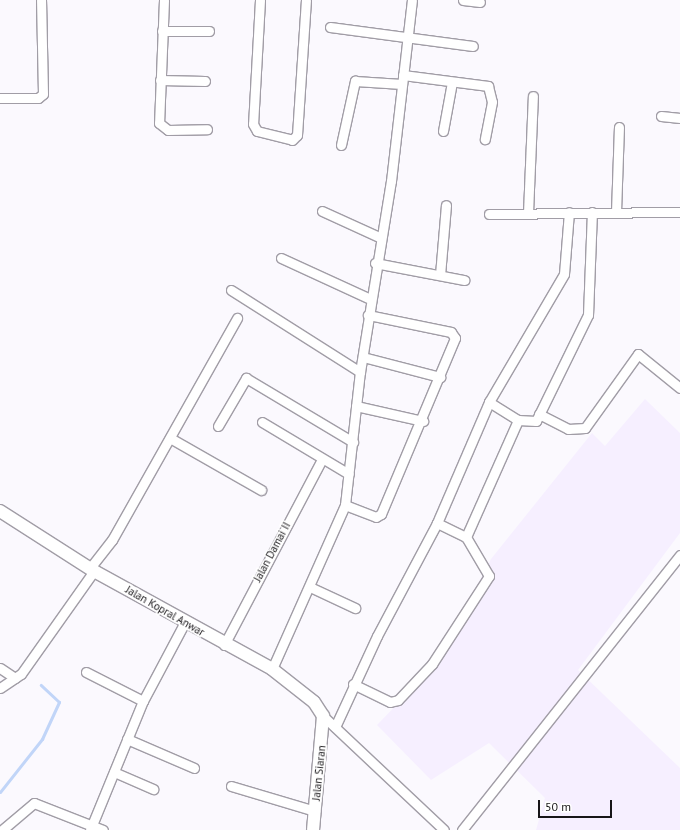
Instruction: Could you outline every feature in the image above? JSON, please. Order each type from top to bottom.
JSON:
[{"type":"street","points":[[0,98],[38,98],[43,94],[41,0]]},
{"type":"street","points":[[164,0],[160,80],[161,126],[207,129]]},
{"type":"street","points":[[260,0],[253,124],[257,131],[292,140],[297,135],[306,0]]},
{"type":"street","points":[[272,669],[310,587],[345,505],[360,372],[375,263],[391,181],[412,0]]},
{"type":"street","points":[[462,0],[480,2]]},
{"type":"street","points":[[330,27],[473,46]]},
{"type":"street","points":[[162,31],[209,31]]},
{"type":"street","points":[[341,145],[355,81],[403,79],[452,82],[491,88],[485,138]]},
{"type":"street","points":[[160,80],[205,81]]},
{"type":"street","points":[[443,131],[452,82]]},
{"type":"street","points":[[528,213],[533,96]]},
{"type":"street","points":[[661,116],[680,118]]},
{"type":"street","points":[[616,212],[619,127]]},
{"type":"street","points":[[440,275],[446,205]]},
{"type":"street","points":[[322,210],[379,237]]},
{"type":"street","points":[[335,727],[353,684],[437,523],[489,402],[564,274],[569,212]]},
{"type":"street","points":[[489,402],[518,420],[532,424],[539,414],[588,315],[592,212]]},
{"type":"street","points":[[489,214],[680,212]]},
{"type":"street","points":[[282,258],[370,299]]},
{"type":"street","points":[[375,263],[464,280]]},
{"type":"street","points":[[231,290],[360,372]]},
{"type":"street","points":[[345,505],[379,517],[423,421],[440,377],[454,334],[368,314]]},
{"type":"street","points":[[0,688],[16,678],[112,540],[238,318]]},
{"type":"street","points":[[539,414],[568,429],[585,428],[638,354],[680,388]]},
{"type":"street","points":[[363,357],[440,377]]},
{"type":"street","points":[[218,426],[246,378],[353,442]]},
{"type":"street","points":[[356,406],[423,421]]},
{"type":"street","points":[[466,537],[518,420]]},
{"type":"street","points":[[262,422],[349,474]]},
{"type":"street","points":[[170,438],[261,490]]},
{"type":"street","name":"Jalan Damai II","points":[[224,645],[322,459]]},
{"type":"street","name":"Jalan Kopral Anwar","points":[[0,511],[92,570],[224,645],[272,669],[314,702],[323,716]]},
{"type":"street","points":[[353,684],[394,702],[432,664],[489,576],[466,537],[437,523]]},
{"type":"street","points":[[462,830],[680,555]]},
{"type":"street","points":[[310,587],[355,608]]},
{"type":"street","points":[[92,828],[143,701],[185,622]]},
{"type":"street","points":[[0,668],[16,678]]},
{"type":"street","points":[[86,672],[143,701]]},
{"type":"street","points":[[323,716],[444,830]]},
{"type":"street","name":"Jalan Siaran","points":[[314,830],[323,716]]},
{"type":"street","points":[[127,739],[194,768]]},
{"type":"street","points":[[114,772],[153,789]]},
{"type":"street","points":[[230,786],[315,811]]},
{"type":"street","points":[[2,830],[34,803],[92,828],[103,830]]},
{"type":"shaded area","points":[[645,399],[680,433],[680,533],[578,670],[680,768],[680,830],[536,830],[545,798],[489,743],[431,780],[377,725],[437,663],[491,559],[592,433],[605,446]]},
{"type":"waterway","points":[[0,792],[42,739],[59,702],[41,685]]}]
